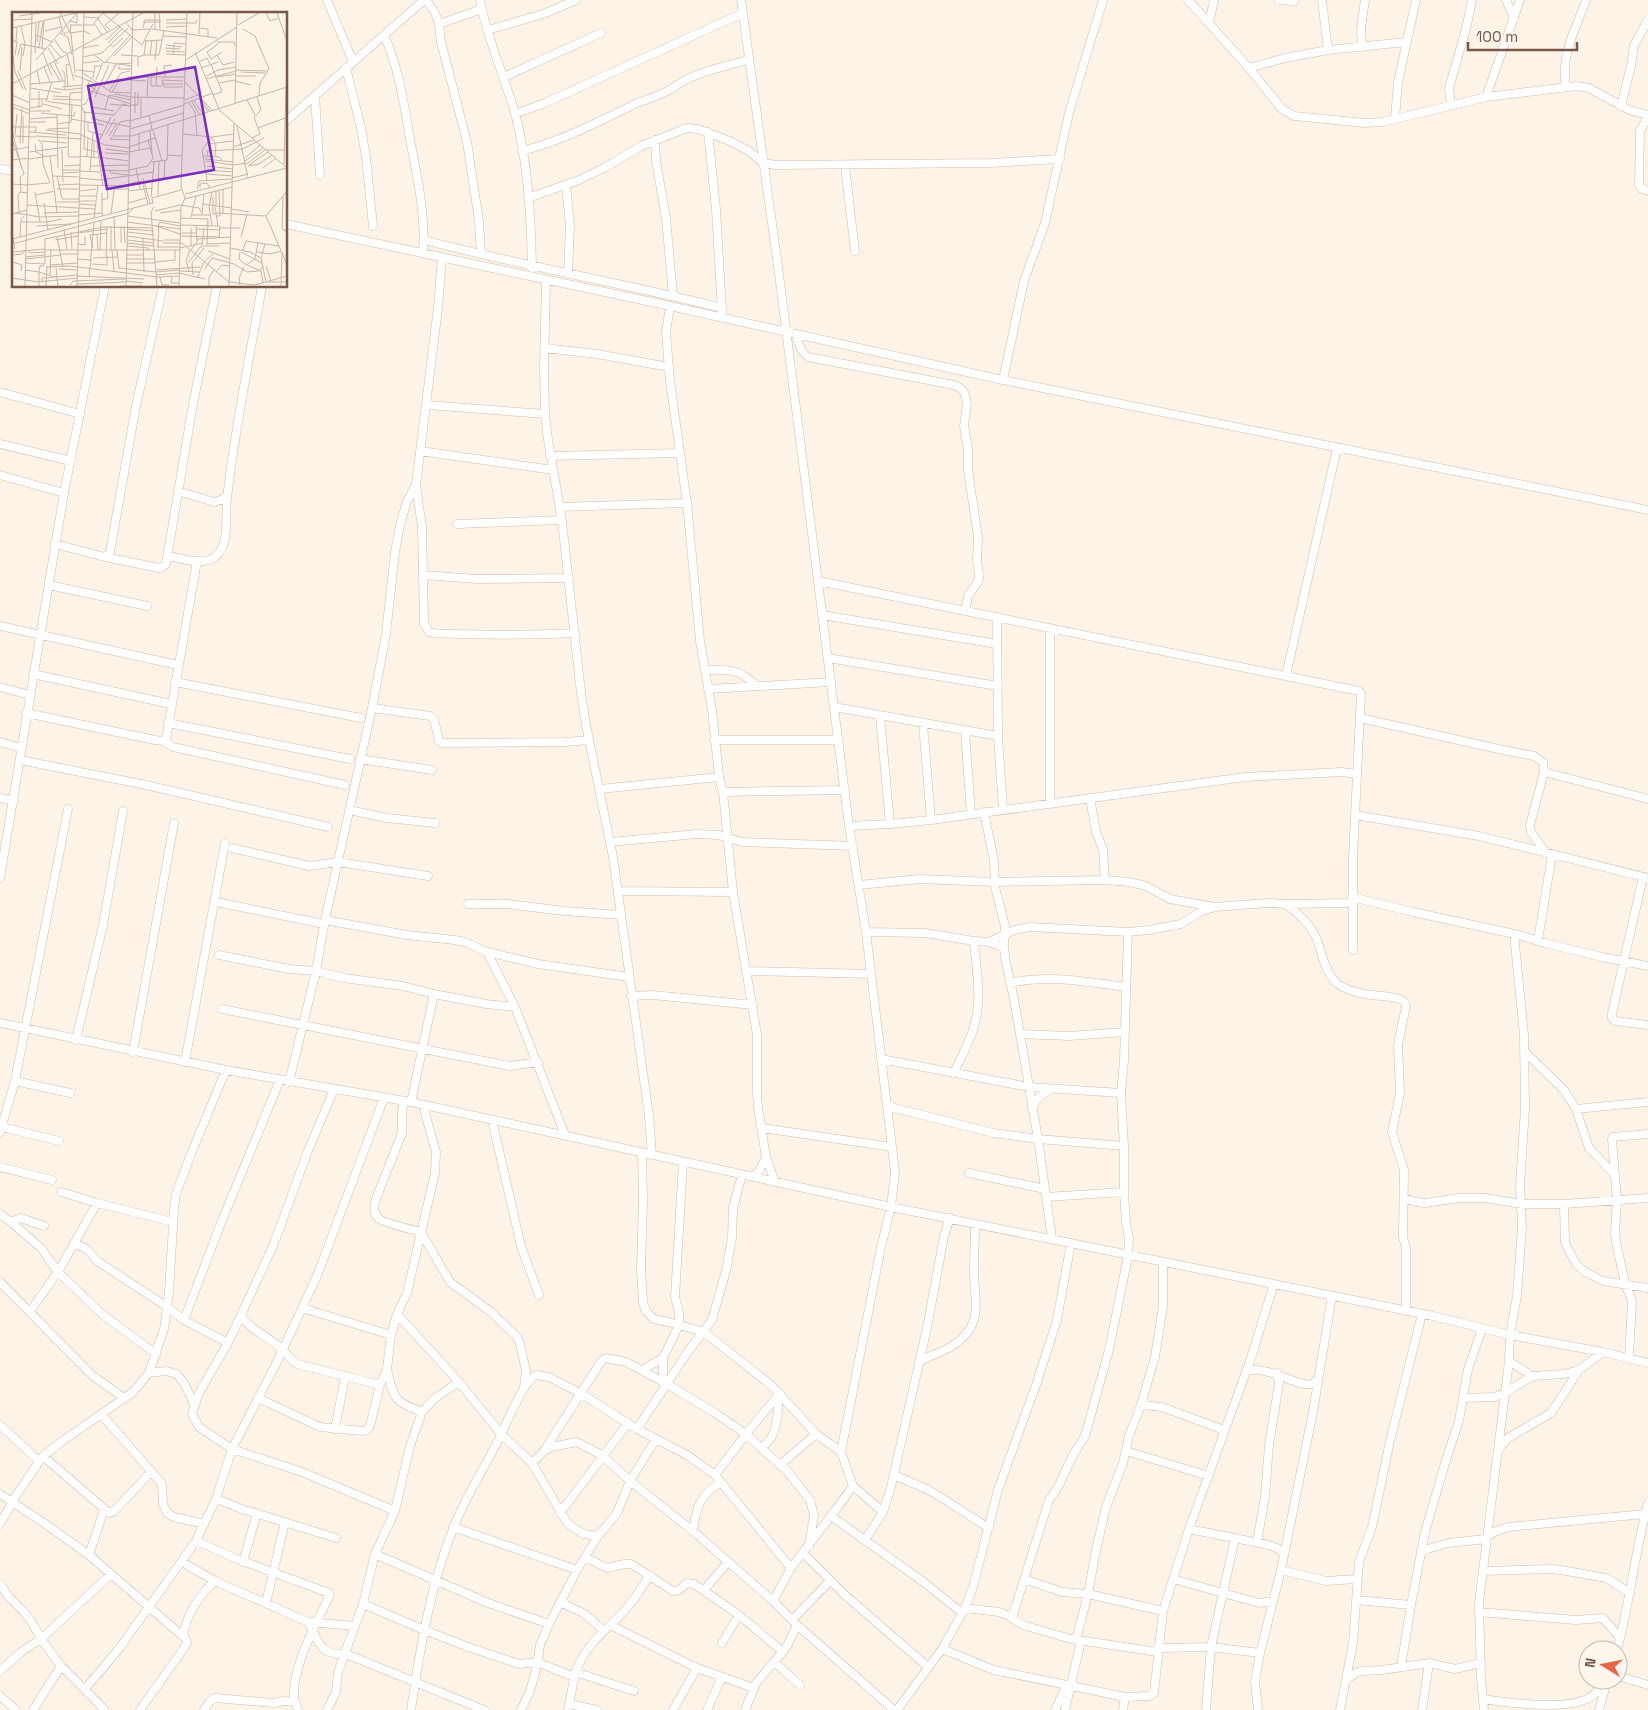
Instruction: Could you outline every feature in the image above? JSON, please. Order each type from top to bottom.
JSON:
[{"type":"street","points":[[328,0],[349,65],[366,157],[373,226]]},
{"type":"street","points":[[288,119],[425,0],[435,14],[439,24],[441,42],[467,142],[479,221],[481,253]]},
{"type":"street","points":[[488,30],[543,14],[576,0]]},
{"type":"street","points":[[741,0],[849,826],[866,932],[895,1179],[891,1207],[881,1247],[841,1452],[852,1486],[882,1512]]},
{"type":"street","points":[[1003,380],[1024,281],[1045,223],[1069,113],[1103,0]]},
{"type":"street","points":[[1188,0],[1218,36],[1250,68],[1282,109],[1294,116],[1374,123],[1414,116],[1486,97],[1566,86],[1589,88],[1621,106],[1648,116],[1640,131],[1639,185],[1642,189],[1648,191]]},
{"type":"street","points":[[1209,23],[1214,0]]},
{"type":"street","points":[[1279,0],[1294,1]]},
{"type":"street","points":[[1322,0],[1328,50]]},
{"type":"street","points":[[1362,47],[1361,28],[1365,0]]},
{"type":"street","points":[[1395,118],[1398,82],[1416,0]]},
{"type":"street","points":[[1451,105],[1448,95],[1449,88],[1466,29],[1472,0]]},
{"type":"street","points":[[1506,0],[1514,18]]},
{"type":"street","points":[[1486,97],[1520,0]]},
{"type":"street","points":[[1566,86],[1564,74],[1565,56],[1586,0]]},
{"type":"street","points":[[439,24],[481,2],[515,114],[522,151],[528,198],[532,277]]},
{"type":"street","points":[[515,114],[545,103],[743,14]]},
{"type":"street","points":[[1621,106],[1634,45],[1648,20]]},
{"type":"street","points":[[504,77],[601,33]]},
{"type":"street","points":[[384,35],[401,84],[421,194],[423,253]]},
{"type":"street","points":[[1250,68],[1284,58],[1328,50],[1406,42]]},
{"type":"street","points":[[522,151],[546,145],[598,123],[653,96],[670,90],[686,79],[704,72],[750,60]]},
{"type":"street","points":[[315,96],[320,175]]},
{"type":"street","points":[[528,198],[566,185],[606,167],[631,150],[686,128],[698,129],[730,141],[749,151],[763,163],[787,166],[990,163],[1060,159]]},
{"type":"street","points":[[708,132],[716,209],[722,318]]},
{"type":"street","points":[[655,140],[656,161],[664,203],[673,296]]},
{"type":"street","points":[[845,166],[855,251]]},
{"type":"street","points":[[566,185],[570,225],[568,274]]},
{"type":"street","points":[[288,224],[670,306],[1003,380],[1648,510]]},
{"type":"street","points":[[424,240],[722,308]]},
{"type":"street","points":[[442,257],[427,405],[416,485],[422,527],[424,623],[429,632],[436,634],[505,636],[575,633]]},
{"type":"street","points":[[546,280],[545,414],[550,456],[562,520],[581,694],[618,891],[649,1116],[652,1155]]},
{"type":"street","points":[[0,877],[2,851],[14,801],[26,713],[41,635],[64,493],[105,288]]},
{"type":"street","points":[[105,556],[108,555],[112,546],[136,406],[163,288]]},
{"type":"street","points":[[55,544],[159,568],[163,567],[168,556],[178,491],[217,288]]},
{"type":"street","points":[[168,556],[197,561],[214,559],[222,548],[226,535],[227,494],[262,288]]},
{"type":"street","points":[[670,306],[666,333],[679,453],[687,503],[697,615],[719,777],[723,792],[733,892],[753,1005],[758,1049],[756,1093],[766,1157],[774,1182]]},
{"type":"street","points":[[795,335],[802,351],[808,356],[954,385],[964,392],[966,403],[964,426],[968,450],[968,470],[978,531],[977,560],[979,576],[968,596],[965,611]]},
{"type":"street","points":[[544,348],[597,354],[669,367]]},
{"type":"street","points":[[0,392],[80,414]]},
{"type":"street","points":[[427,405],[545,414]]},
{"type":"street","points":[[0,444],[70,462]]},
{"type":"street","points":[[1286,676],[1337,448]]},
{"type":"street","points":[[420,451],[553,470]]},
{"type":"street","points":[[550,456],[679,453]]},
{"type":"street","points":[[0,475],[64,493]]},
{"type":"street","points":[[290,1082],[316,971],[372,708],[386,634],[394,552],[404,510],[416,485]]},
{"type":"street","points":[[178,491],[214,502],[223,499],[227,494]]},
{"type":"street","points":[[560,507],[687,503]]},
{"type":"street","points":[[457,524],[562,520]]},
{"type":"street","points":[[163,741],[166,739],[197,561]]},
{"type":"street","points":[[423,575],[476,579],[569,578]]},
{"type":"street","points":[[818,581],[1359,691],[1361,694],[1356,774],[1352,900],[1353,950]]},
{"type":"street","points":[[49,585],[146,606]]},
{"type":"street","points":[[822,615],[998,644]]},
{"type":"street","points":[[997,617],[998,736],[1003,809]]},
{"type":"street","points":[[0,626],[178,665]]},
{"type":"street","points":[[1050,628],[1050,803]]},
{"type":"street","points":[[828,658],[998,686]]},
{"type":"street","points":[[705,670],[734,671],[746,676],[757,686]]},
{"type":"street","points":[[33,674],[171,704]]},
{"type":"street","points":[[175,682],[361,718]]},
{"type":"street","points":[[708,689],[831,682]]},
{"type":"street","points":[[0,686],[30,695]]},
{"type":"street","points":[[834,707],[998,736]]},
{"type":"street","points":[[372,708],[430,716],[434,718],[439,741],[442,743],[565,742],[589,740]]},
{"type":"street","points":[[26,713],[163,741],[173,747],[345,785]]},
{"type":"street","points":[[880,716],[890,824]]},
{"type":"street","points":[[1360,718],[1534,756],[1542,762],[1544,772],[1530,825],[1531,832],[1549,854],[1538,940]]},
{"type":"street","points":[[168,723],[350,759]]},
{"type":"street","points":[[923,724],[931,820]]},
{"type":"street","points":[[965,731],[971,814]]},
{"type":"street","points":[[714,740],[839,740]]},
{"type":"street","points":[[0,742],[22,748]]},
{"type":"street","points":[[360,759],[432,770]]},
{"type":"street","points":[[20,760],[146,785],[328,827]]},
{"type":"street","points":[[849,826],[931,820],[1257,776],[1342,772],[1356,774]]},
{"type":"street","points":[[1544,772],[1648,799]]},
{"type":"street","points":[[600,789],[719,777]]},
{"type":"street","points":[[723,792],[845,790]]},
{"type":"street","points":[[0,798],[14,801]]},
{"type":"street","points":[[1090,798],[1096,832],[1103,849],[1105,880]]},
{"type":"street","points":[[59,1141],[1,1129],[15,1081],[42,934],[68,809]]},
{"type":"street","points":[[349,810],[387,818],[435,823]]},
{"type":"street","points":[[76,1040],[103,925],[123,811]]},
{"type":"street","points":[[984,812],[994,861],[994,882],[1005,926],[1004,948],[1038,1139],[1052,1239]]},
{"type":"street","points":[[1355,815],[1478,836],[1646,878],[1613,1005],[1612,1018],[1615,1021],[1648,1026]]},
{"type":"street","points":[[133,1052],[174,823]]},
{"type":"street","points":[[610,842],[697,834],[727,837],[742,842],[853,846]]},
{"type":"street","points":[[185,1062],[225,843]]},
{"type":"street","points":[[232,848],[309,866],[338,862],[428,876]]},
{"type":"street","points":[[859,885],[920,879],[994,882],[1105,880],[1146,886],[1170,899],[1214,907],[1352,900],[1514,934],[1564,948],[1648,966]]},
{"type":"street","points":[[618,891],[733,892]]},
{"type":"street","points":[[221,903],[407,935],[455,940],[465,942],[487,952],[538,964],[629,977]]},
{"type":"street","points":[[468,904],[507,904],[621,915]]},
{"type":"street","points":[[1286,904],[1309,925],[1326,966],[1337,983],[1348,990],[1402,1000],[1406,1006],[1398,1045],[1400,1093],[1392,1132],[1404,1170],[1403,1237],[1406,1248],[1406,1311]]},
{"type":"street","points":[[989,942],[1014,930],[1030,927],[1128,932],[1157,930],[1181,924],[1214,907]]},
{"type":"street","points":[[866,932],[912,932],[989,942],[1004,948]]},
{"type":"street","points":[[1012,1618],[1049,1500],[1085,1436],[1108,1350],[1128,1256],[1121,1093],[1128,932]]},
{"type":"street","points":[[1484,1710],[1479,1612],[1486,1539],[1509,1361],[1510,1335],[1518,1284],[1522,1204],[1520,1186],[1525,1108],[1524,1035],[1514,934]]},
{"type":"street","points":[[954,1073],[973,1032],[978,1009],[974,941]]},
{"type":"street","points":[[487,952],[515,1007],[538,1062],[565,1136]]},
{"type":"street","points":[[218,955],[288,969],[316,971],[344,978],[403,986],[486,1004],[515,1007]]},
{"type":"street","points":[[747,971],[871,974]]},
{"type":"street","points":[[1010,983],[1041,978],[1126,987]]},
{"type":"street","points":[[434,994],[408,1102],[402,1111],[402,1133],[376,1199],[374,1209],[380,1220],[421,1232],[450,1282],[491,1312],[517,1337],[526,1371],[524,1389]]},
{"type":"street","points":[[631,996],[653,995],[753,1005]]},
{"type":"street","points":[[222,1009],[510,1066],[538,1062]]},
{"type":"street","points":[[0,1024],[226,1070],[423,1105],[891,1207],[1422,1314],[1510,1335],[1603,1352],[1648,1363]]},
{"type":"street","points":[[1020,1034],[1069,1036],[1124,1032]]},
{"type":"street","points":[[1524,1050],[1564,1090],[1576,1109],[1589,1148],[1615,1175]]},
{"type":"street","points":[[881,1059],[1029,1087],[1121,1093]]},
{"type":"street","points":[[0,1524],[41,1459],[138,1388],[149,1373],[164,1330],[169,1292],[174,1209],[179,1187],[226,1070]]},
{"type":"street","points":[[184,1320],[221,1223],[280,1080]]},
{"type":"street","points":[[15,1081],[70,1093]]},
{"type":"street","points":[[334,1089],[272,1246],[228,1343],[194,1404],[192,1414],[199,1426],[232,1449],[302,1472],[395,1511]]},
{"type":"street","points":[[1032,1108],[1039,1097],[1052,1089]]},
{"type":"street","points":[[85,1690],[118,1650],[196,1540],[216,1499],[232,1449],[283,1350],[317,1276],[384,1098]]},
{"type":"street","points":[[1576,1109],[1648,1102]]},
{"type":"street","points":[[258,1398],[313,1424],[328,1429],[367,1430],[370,1426],[380,1385],[387,1369],[391,1335],[407,1294],[436,1161],[435,1145],[423,1105]]},
{"type":"street","points":[[887,1106],[993,1133],[1038,1139],[1124,1146]]},
{"type":"street","points":[[492,1120],[520,1246],[539,1295]]},
{"type":"street","points":[[762,1128],[892,1147]]},
{"type":"street","points":[[1629,1358],[1632,1301],[1624,1283],[1615,1234],[1616,1200],[1613,1137],[1648,1134]]},
{"type":"street","points":[[642,1153],[644,1308],[654,1319],[704,1332],[778,1395],[816,1434],[841,1452]]},
{"type":"street","points":[[753,1177],[761,1168],[766,1157]]},
{"type":"street","points":[[665,1383],[663,1358],[679,1325],[679,1313],[675,1297],[683,1162]]},
{"type":"street","points":[[0,1167],[52,1180]]},
{"type":"street","points":[[969,1173],[1045,1189]]},
{"type":"street","points":[[637,1429],[665,1383],[712,1320],[726,1271],[732,1238],[733,1208],[742,1175]]},
{"type":"street","points":[[61,1192],[173,1222]]},
{"type":"street","points":[[1046,1197],[1124,1192]]},
{"type":"street","points":[[1404,1198],[1425,1203],[1459,1198],[1485,1198],[1522,1204],[1564,1204],[1648,1198]]},
{"type":"street","points":[[30,1311],[58,1272],[97,1203]]},
{"type":"street","points":[[1564,1204],[1565,1243],[1576,1264],[1585,1272],[1603,1281],[1648,1288]]},
{"type":"street","points":[[0,1214],[40,1248],[58,1272],[102,1314],[156,1354]]},
{"type":"street","points":[[11,1222],[21,1218],[44,1226]]},
{"type":"street","points":[[865,1540],[882,1512],[894,1475],[922,1352],[944,1236],[950,1218]]},
{"type":"street","points":[[919,1362],[954,1345],[973,1325],[977,1302],[974,1272],[975,1224]]},
{"type":"street","points":[[75,1243],[88,1250],[97,1261],[184,1320],[228,1343]]},
{"type":"street","points":[[532,1462],[551,1447],[577,1442],[603,1456],[630,1481],[693,1531],[773,1601],[794,1623],[896,1710],[942,1649],[964,1611],[973,1587],[998,1490],[1057,1320],[1071,1243]]},
{"type":"street","points":[[1065,1710],[1106,1507],[1124,1463],[1129,1436],[1141,1405],[1155,1357],[1164,1297],[1164,1262]]},
{"type":"street","points":[[0,1282],[93,1376],[124,1398]]},
{"type":"street","points":[[942,1649],[994,1670],[1125,1697],[1150,1696],[1154,1693],[1163,1611],[1189,1529],[1250,1360],[1274,1284]]},
{"type":"street","points":[[1258,1710],[1254,1682],[1281,1570],[1313,1412],[1332,1296]]},
{"type":"street","points":[[302,1308],[391,1335]]},
{"type":"street","points":[[398,1314],[459,1382],[501,1434],[532,1462],[568,1524],[584,1534],[598,1536]]},
{"type":"street","points":[[1340,1710],[1353,1643],[1358,1562],[1372,1527],[1390,1441],[1422,1314]]},
{"type":"street","points":[[241,1316],[248,1324],[283,1350],[297,1364],[380,1385]]},
{"type":"street","points":[[1401,1667],[1425,1532],[1459,1421],[1468,1370],[1482,1328]]},
{"type":"street","points":[[922,1352],[931,1355]]},
{"type":"street","points":[[1498,1450],[1508,1438],[1551,1413],[1579,1370],[1603,1352]]},
{"type":"street","points":[[544,1451],[602,1360],[606,1358],[622,1361],[642,1370],[703,1405],[746,1434],[762,1448],[810,1500],[814,1515],[809,1546]]},
{"type":"street","points":[[642,1370],[663,1358]]},
{"type":"street","points":[[1250,1360],[1256,1368]]},
{"type":"street","points":[[1509,1361],[1532,1376]]},
{"type":"street","points":[[1246,1371],[1256,1368],[1277,1373],[1305,1384],[1311,1384],[1317,1380]]},
{"type":"street","points":[[387,1369],[392,1389],[398,1400],[403,1405],[422,1412]]},
{"type":"street","points":[[1463,1398],[1491,1397],[1504,1393],[1532,1376],[1564,1374],[1579,1370]]},
{"type":"street","points":[[149,1373],[166,1371],[177,1374],[185,1385],[194,1404]]},
{"type":"street","points":[[1257,1543],[1265,1496],[1269,1445],[1279,1383],[1277,1373]]},
{"type":"street","points":[[411,1710],[424,1630],[436,1579],[453,1527],[524,1389],[532,1378],[539,1374],[580,1393],[637,1429],[686,1455],[717,1479],[793,1566]]},
{"type":"street","points":[[335,1429],[345,1377]]},
{"type":"street","points":[[1279,1383],[1288,1378]]},
{"type":"street","points":[[327,1710],[336,1692],[338,1672],[363,1604],[375,1554],[395,1511],[410,1446],[422,1412],[435,1398],[459,1382]]},
{"type":"street","points":[[693,1531],[699,1504],[746,1434],[778,1395]]},
{"type":"street","points":[[762,1448],[771,1439],[774,1431],[779,1408],[778,1395]]},
{"type":"street","points":[[1141,1405],[1162,1407],[1224,1430]]},
{"type":"street","points":[[101,1414],[162,1484],[167,1513],[174,1517],[204,1524]]},
{"type":"street","points":[[560,1513],[628,1423]]},
{"type":"street","points":[[0,1425],[104,1510],[112,1513],[151,1472]]},
{"type":"street","points":[[780,1466],[816,1434]]},
{"type":"street","points":[[521,1710],[530,1691],[540,1645],[549,1624],[577,1570],[598,1536],[617,1513],[630,1481],[656,1439]]},
{"type":"street","points":[[1126,1451],[1209,1476]]},
{"type":"street","points":[[894,1475],[931,1491],[989,1528]]},
{"type":"street","points":[[773,1601],[793,1566],[832,1516],[852,1486]]},
{"type":"street","points":[[0,1494],[89,1555],[186,1639],[187,1644],[140,1710]]},
{"type":"street","points":[[216,1499],[336,1538]]},
{"type":"street","points":[[1620,1638],[1648,1503]]},
{"type":"street","points":[[89,1555],[104,1510]]},
{"type":"street","points":[[243,1562],[257,1513]]},
{"type":"street","points":[[814,1515],[826,1523]]},
{"type":"street","points":[[1421,1551],[1448,1543],[1486,1539],[1492,1533],[1508,1526],[1647,1515]]},
{"type":"street","points":[[832,1516],[964,1611],[999,1612],[1026,1626],[1078,1640],[1158,1650],[1211,1647],[1260,1653]]},
{"type":"street","points":[[266,1602],[285,1522]]},
{"type":"street","points":[[453,1527],[577,1570]]},
{"type":"street","points":[[1189,1529],[1277,1548],[1284,1554]]},
{"type":"street","points":[[584,1534],[591,1548]]},
{"type":"street","points":[[1206,1710],[1211,1647],[1235,1538]]},
{"type":"street","points":[[196,1540],[243,1562],[329,1593],[330,1595],[304,1650],[298,1668],[296,1702],[284,1701],[274,1703],[215,1698],[210,1701],[204,1710]]},
{"type":"street","points":[[803,1553],[830,1581],[928,1668]]},
{"type":"street","points":[[375,1554],[488,1603],[549,1624]]},
{"type":"street","points":[[585,1557],[607,1568],[628,1563],[673,1591],[680,1590],[689,1583],[704,1590],[739,1615],[783,1652]]},
{"type":"street","points":[[182,1562],[215,1581],[308,1622],[355,1626]]},
{"type":"street","points":[[704,1590],[728,1562]]},
{"type":"street","points":[[793,1566],[812,1563]]},
{"type":"street","points":[[1281,1570],[1326,1580],[1356,1579]]},
{"type":"street","points":[[1483,1571],[1567,1570],[1606,1578],[1630,1593]]},
{"type":"street","points":[[0,1671],[21,1652],[41,1639],[111,1574]]},
{"type":"street","points":[[597,1710],[569,1707],[574,1675],[591,1643],[635,1598],[650,1575]]},
{"type":"street","points":[[1024,1579],[1062,1592],[1088,1594],[1163,1611]]},
{"type":"street","points":[[1174,1579],[1259,1603],[1273,1601]]},
{"type":"street","points":[[183,1636],[185,1624],[198,1598],[215,1581]]},
{"type":"street","points":[[747,1710],[754,1688],[762,1675],[783,1652],[792,1638],[794,1623],[830,1581]]},
{"type":"street","points":[[0,1584],[9,1598],[27,1616],[61,1666],[85,1690],[95,1706],[105,1710]]},
{"type":"street","points":[[1356,1600],[1411,1605]]},
{"type":"street","points":[[560,1602],[586,1614],[607,1628],[697,1668],[754,1688]]},
{"type":"street","points":[[363,1604],[424,1630],[519,1664],[537,1662],[574,1675],[634,1690]]},
{"type":"street","points":[[1479,1612],[1576,1620],[1603,1618],[1620,1638]]},
{"type":"street","points":[[722,1643],[739,1615]]},
{"type":"street","points":[[308,1622],[321,1647],[329,1653],[346,1654],[484,1710]]},
{"type":"street","points":[[774,1662],[800,1685]]},
{"type":"street","points":[[1346,1680],[1357,1672],[1429,1663],[1456,1669],[1481,1663]]},
{"type":"street","points":[[1422,1710],[1429,1663]]},
{"type":"street","points":[[34,1710],[61,1666]]},
{"type":"street","points":[[673,1710],[697,1668]]},
{"type":"street","points":[[708,1710],[722,1677]]},
{"type":"street","points":[[1628,1679],[1648,1685]]},
{"type":"street","points":[[1055,1710],[1070,1685]]},
{"type":"street","points":[[1483,1699],[1513,1703],[1558,1705],[1577,1703],[1600,1690]]},
{"type":"street","points":[[1599,1710],[1604,1690]]},
{"type":"street","points":[[0,1696],[16,1710]]},
{"type":"street","points":[[1123,1710],[1125,1697]]}]
